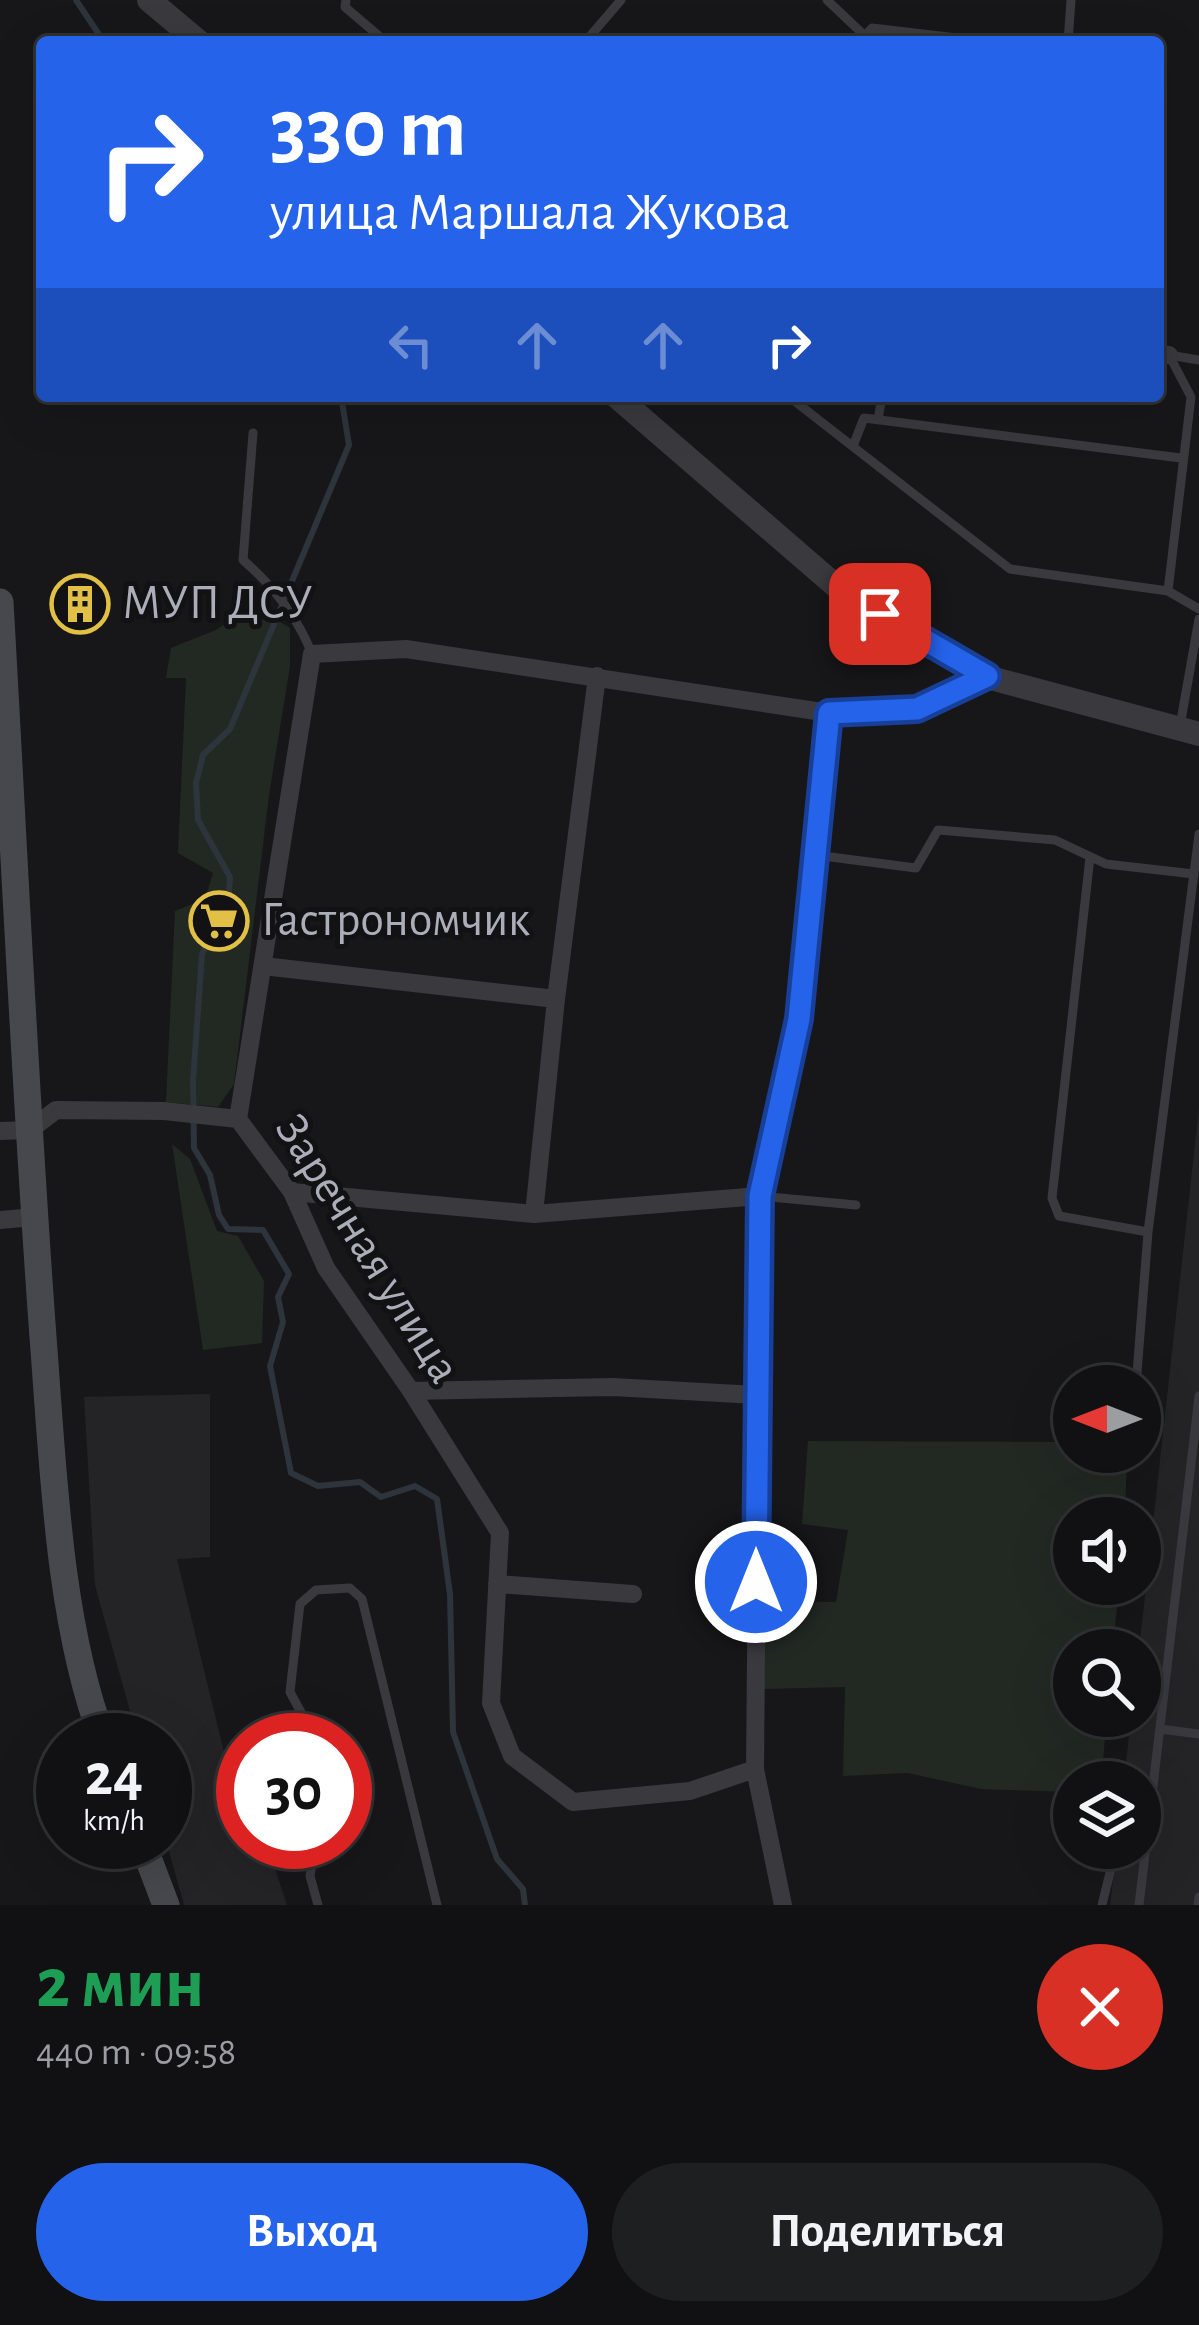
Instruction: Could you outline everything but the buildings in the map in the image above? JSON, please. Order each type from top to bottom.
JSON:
[{"type":"main road","points":[[0,602],[34,1217],[56,1493],[83,1688],[93,1713]]},
{"type":"main road","points":[[152,1869],[166,1905]]},
{"type":"street","points":[[148,0],[192,36]]},
{"type":"street","points":[[623,402],[844,593],[987,676],[1189,733]]},
{"type":"street","points":[[313,654],[406,649],[829,713],[917,709],[987,676]]},
{"type":"street","name":"Заречная улица","points":[[313,654],[238,1119],[292,1192],[326,1268],[500,1533],[491,1703],[512,1756],[573,1802],[690,1792],[755,1768]]},
{"type":"street","points":[[534,1214],[597,676]]},
{"type":"street","points":[[783,1905],[755,1768],[760,1196],[799,1019],[829,713]]},
{"type":"street","points":[[263,966],[556,999]]},
{"type":"street","points":[[0,1132],[30,1130],[56,1111],[238,1119]]},
{"type":"street","points":[[292,1192],[534,1214],[760,1196]]},
{"type":"street","points":[[0,1220],[34,1217]]},
{"type":"street","points":[[411,1391],[613,1387],[756,1395]]},
{"type":"street","points":[[497,1584],[633,1594]]},
{"type":"lane","points":[[346,0],[345,8],[379,36]]},
{"type":"lane","points":[[590,36],[621,0]]},
{"type":"lane","points":[[826,0],[859,36]]},
{"type":"lane","points":[[1068,36],[1071,0]]},
{"type":"lane","points":[[865,36],[872,28],[940,36]]},
{"type":"lane","points":[[1164,354],[1199,360]]},
{"type":"lane","points":[[1164,354],[1191,398],[1168,591]]},
{"type":"lane","points":[[796,402],[1010,569],[1168,591],[1199,609]]},
{"type":"lane","points":[[878,420],[881,402]]},
{"type":"lane","points":[[853,446],[864,418],[1181,458]]},
{"type":"lane","points":[[253,433],[243,560],[266,579],[300,623],[313,654]]},
{"type":"lane","points":[[1189,733],[1199,619]]},
{"type":"lane","points":[[815,855],[916,868],[938,830],[1054,840],[1106,864],[1194,874]]},
{"type":"lane","points":[[1138,1365],[1148,1232],[1199,834]]},
{"type":"lane","points":[[1090,857],[1052,1198],[1059,1216],[1148,1232]]},
{"type":"lane","points":[[760,1196],[856,1204]]},
{"type":"lane","points":[[1161,1720],[1199,1396]]},
{"type":"lane","points":[[301,1713],[290,1692],[300,1604],[316,1590],[350,1588],[362,1599],[437,1905]]},
{"type":"lane","points":[[1161,1729],[1199,1734]]},
{"type":"lane","points":[[311,1869],[318,1905]]},
{"type":"lane","points":[[1102,1905],[1111,1869]]},
{"type":"lane","points":[[1139,1905],[1144,1869]]},
{"type":"shaded area","points":[[252,605],[290,628],[290,666],[269,795],[234,1084],[218,1107],[166,1102],[175,911],[205,899],[213,873],[178,853],[186,678],[166,678],[171,648],[216,630]]},
{"type":"shaded area","points":[[1199,1108],[1199,1905],[1110,1905],[1114,1869],[1161,1869],[1161,1761],[1126,1761],[1129,1737],[1161,1737],[1161,1629],[1141,1629],[1144,1605],[1161,1605],[1161,1497],[1156,1497]]},
{"type":"shaded area","points":[[172,1144],[190,1159],[217,1231],[238,1236],[264,1281],[262,1343],[203,1350]]},
{"type":"shaded area","points":[[210,1394],[210,1557],[177,1559],[216,1719],[216,1869],[275,1869],[287,1905],[184,1905],[174,1869],[192,1869],[192,1713],[131,1713],[95,1585],[84,1397]]},
{"type":"shaded area","points":[[808,1441],[1053,1442],[1053,1473],[1126,1473],[1126,1497],[1053,1497],[1053,1605],[1117,1605],[1115,1629],[1053,1629],[1053,1737],[1105,1737],[1103,1761],[1053,1761],[1053,1791],[981,1789],[908,1773],[843,1776],[845,1687],[763,1689],[764,1601],[836,1602],[848,1530],[802,1524]]},
{"type":"waterway","points":[[76,0],[100,36]]},
{"type":"waterway","points":[[342,402],[349,445],[230,729],[203,755],[196,783],[198,820],[230,877],[228,903],[202,954],[193,1081],[194,1148],[210,1175],[219,1215],[228,1229],[263,1230],[289,1274],[278,1297],[283,1322],[270,1366],[291,1473],[318,1486],[360,1482],[381,1497],[415,1486],[437,1499],[450,1594],[453,1732],[497,1859],[523,1889],[525,1905]]},
{"type":"place","name":"МУП ДСУ","points":[[80,604]]},
{"type":"place","name":"Гастрономчик","points":[[219,921]]},
{"type":"route","points":[[756,1582],[760,1196],[799,1019],[829,713],[917,709],[987,676],[880,614]]}]
